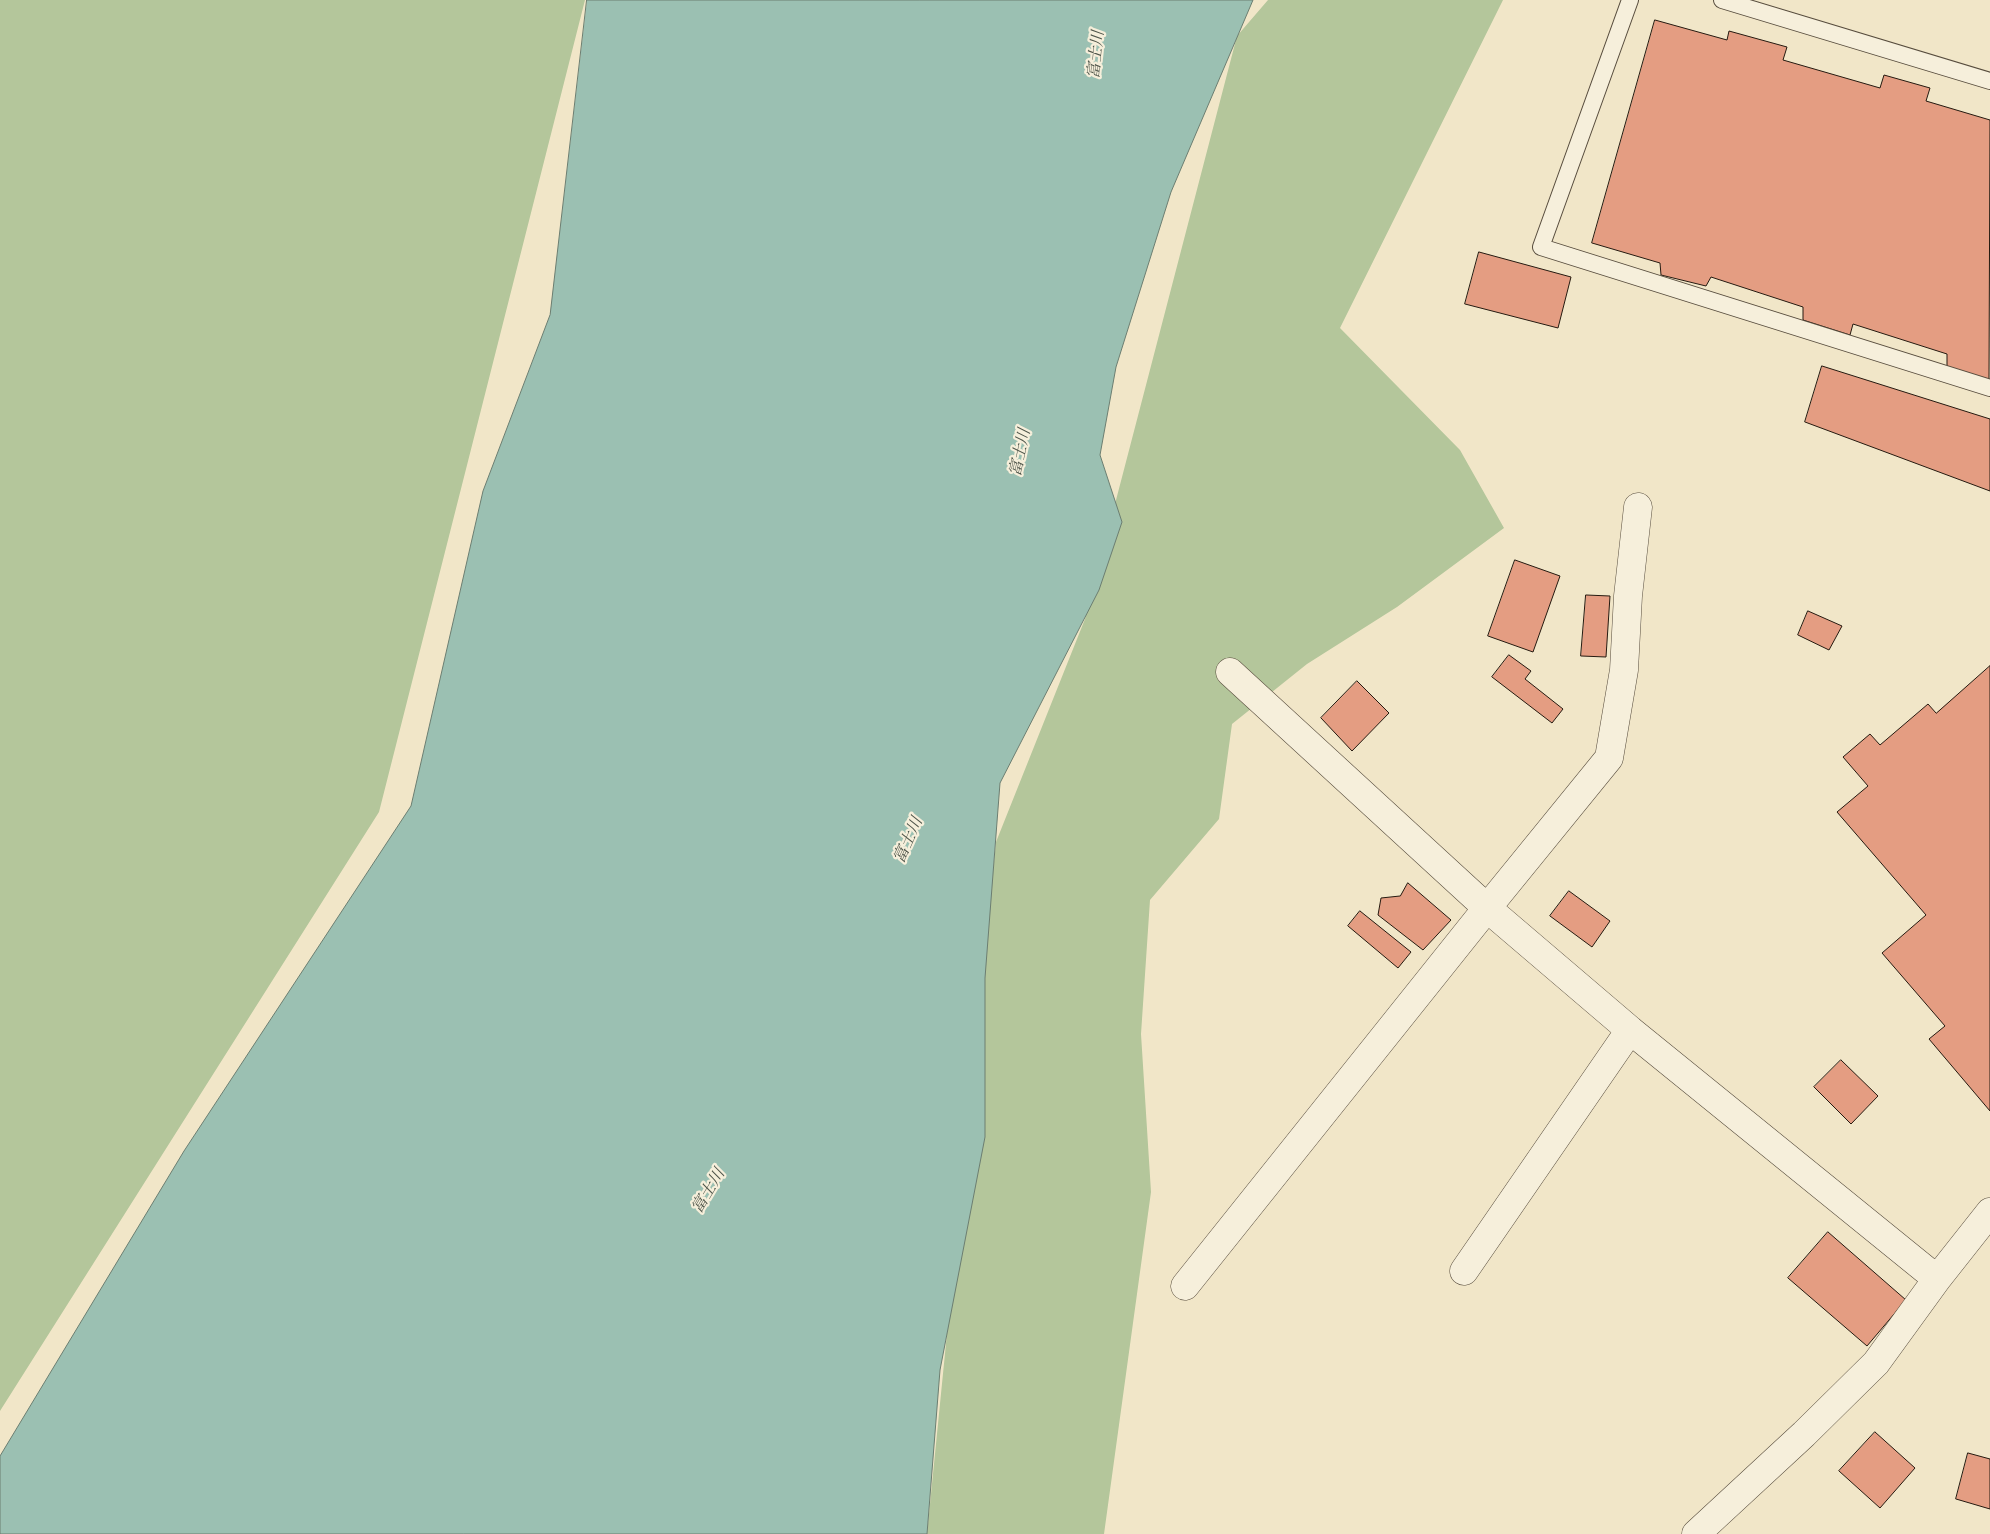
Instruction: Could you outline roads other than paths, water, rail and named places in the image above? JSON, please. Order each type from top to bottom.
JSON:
[{"type":"street","points":[[1185,1286],[1609,758],[1624,670],[1628,596],[1638,506]]},
{"type":"street","points":[[1230,672],[1487,908],[1630,1030],[1937,1279]]},
{"type":"street","points":[[1464,1271],[1630,1030]]},
{"type":"street","points":[[1696,1534],[1804,1434],[1876,1363],[1937,1279],[1990,1212]]},
{"type":"lane","points":[[1630,0],[1541,247],[1990,388]]},
{"type":"lane","points":[[1722,0],[1990,81]]},
{"type":"water","name":"富士川","points":[[587,0],[1253,0],[1171,192],[1116,367],[1100,455],[1122,522],[1099,590],[1000,783],[985,978],[985,1137],[940,1370],[927,1534],[0,1534],[0,1456],[184,1151],[411,806],[483,491],[550,315]]}]
